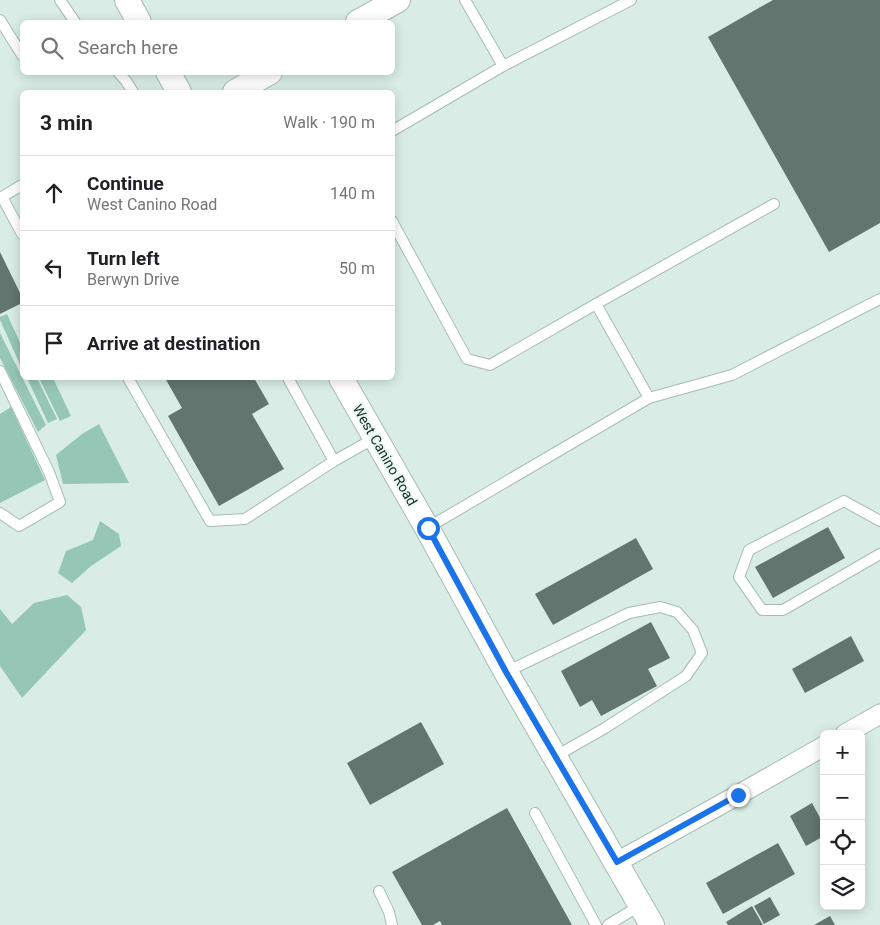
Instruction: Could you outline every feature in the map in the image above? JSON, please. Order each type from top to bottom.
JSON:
[{"type":"street","points":[[127,0],[139,20]]},
{"type":"street","points":[[362,20],[398,0]]},
{"type":"street","points":[[170,75],[179,90]]},
{"type":"street","points":[[238,90],[265,75]]},
{"type":"street","name":"West Canino Road","points":[[342,380],[428,528],[506,672],[646,915]]},
{"type":"street","points":[[852,730],[880,714]]},
{"type":"street","points":[[617,862],[820,748]]},
{"type":"lane","points":[[60,0],[74,20]]},
{"type":"lane","points":[[465,0],[503,66]]},
{"type":"lane","points":[[395,129],[503,66],[631,0]]},
{"type":"lane","points":[[0,20],[20,52]]},
{"type":"lane","points":[[121,75],[132,90]]},
{"type":"lane","points":[[20,186],[2,198],[20,230]]},
{"type":"lane","points":[[395,227],[467,359],[490,365],[774,204]]},
{"type":"lane","points":[[428,528],[650,398],[732,375],[880,299]]},
{"type":"lane","points":[[596,304],[650,398]]},
{"type":"lane","points":[[0,371],[49,472],[60,502],[19,526],[0,513]]},
{"type":"lane","points":[[129,380],[210,521],[245,519],[334,461],[375,438]]},
{"type":"lane","points":[[289,380],[334,461]]},
{"type":"lane","points":[[880,521],[844,501],[750,550],[739,577],[762,610],[783,610],[880,554]]},
{"type":"lane","points":[[506,672],[629,613],[660,606],[678,612],[693,630],[702,653],[686,676],[605,728],[556,756]]},
{"type":"lane","points":[[535,814],[596,925]]},
{"type":"lane","points":[[379,891],[389,912],[392,925]]},
{"type":"lane","points":[[608,925],[646,915]]},
{"type":"green space","points":[[7,314],[20,343],[20,365],[0,320],[0,317]]},
{"type":"green space","points":[[0,333],[20,373],[20,380],[24,380],[46,425],[38,432],[0,358]]},
{"type":"green space","points":[[28,380],[38,380],[57,419],[48,423]]},
{"type":"green space","points":[[40,380],[54,380],[71,416],[60,421]]},
{"type":"green space","points":[[11,407],[45,480],[0,503],[0,414]]},
{"type":"green space","points":[[99,424],[129,483],[63,484],[56,455],[82,434]]},
{"type":"green space","points":[[100,521],[119,534],[121,546],[91,566],[72,583],[58,573],[66,551],[93,540]]},
{"type":"green space","points":[[67,595],[81,607],[86,630],[22,698],[0,666],[0,609],[12,624],[34,603]]},
{"type":"building","points":[[773,0],[880,0],[880,223],[829,252],[708,37]]},
{"type":"building","points":[[0,252],[20,293],[20,304],[0,314]]},
{"type":"building","points":[[166,380],[255,380],[269,404],[252,414],[284,469],[219,506],[168,416],[182,408]]},
{"type":"building","points":[[828,527],[845,558],[773,598],[755,567]]},
{"type":"building","points":[[636,538],[653,569],[553,625],[535,594]]},
{"type":"building","points":[[651,622],[670,658],[648,669],[657,686],[601,716],[592,700],[580,707],[561,671]]},
{"type":"building","points":[[851,636],[864,661],[805,693],[792,669]]},
{"type":"building","points":[[421,722],[444,764],[370,805],[347,763]]},
{"type":"building","points":[[812,803],[820,818],[820,838],[806,846],[790,816]]},
{"type":"building","points":[[507,808],[572,925],[442,925],[440,921],[433,925],[422,925],[392,872]]},
{"type":"building","points":[[778,843],[795,874],[723,914],[706,883]]},
{"type":"building","points":[[770,897],[780,915],[764,924],[754,906]]},
{"type":"building","points":[[752,906],[763,925],[728,925],[726,922]]},
{"type":"building","points":[[830,916],[835,925],[814,925]]},
{"type":"route","points":[[428,528],[506,672],[617,862],[738,795]]}]
